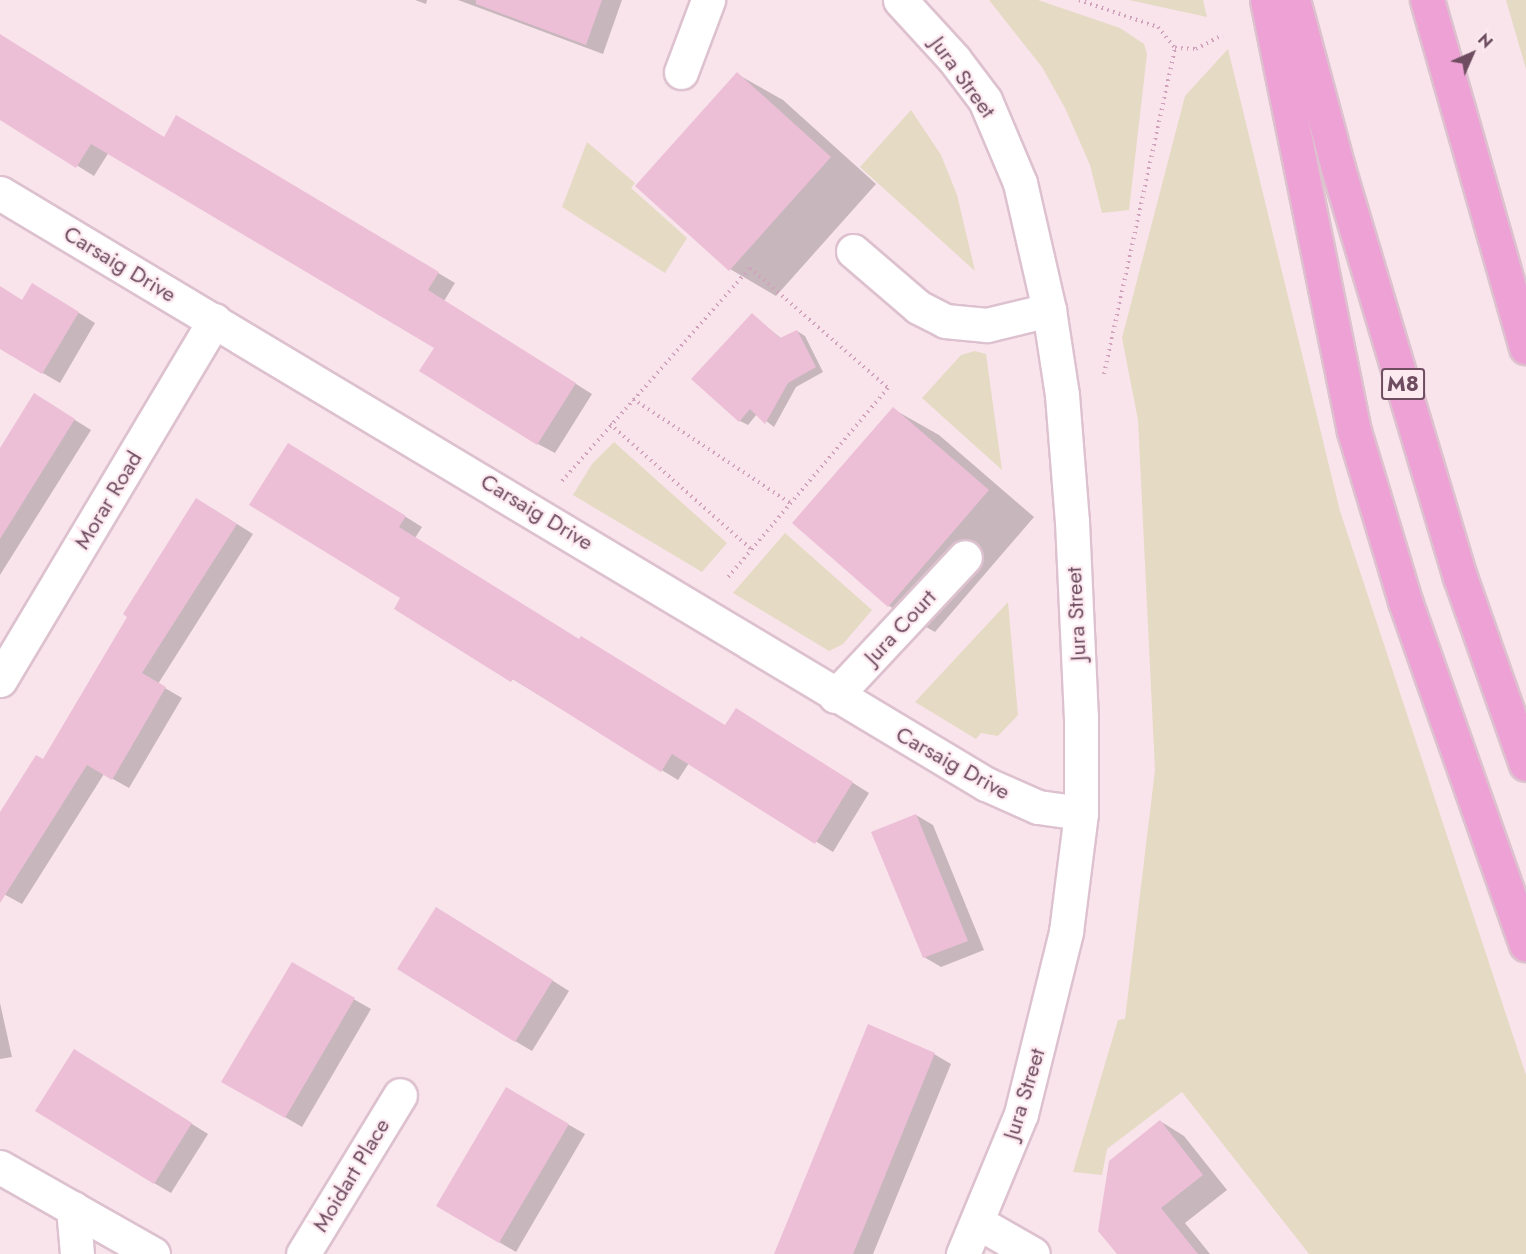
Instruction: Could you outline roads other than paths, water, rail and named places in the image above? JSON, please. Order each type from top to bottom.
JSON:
[{"type":"highway","points":[[1267,0],[1354,431],[1405,601],[1526,944]]},
{"type":"highway","name":"M8","points":[[1293,0],[1342,180],[1460,577],[1526,764]]},
{"type":"highway","points":[[1427,0],[1526,347]]},
{"type":"street","points":[[681,72],[708,0]]},
{"type":"street","name":"Jura Street","points":[[900,0],[985,100],[1009,149],[1028,213],[1049,310],[1062,395],[1072,521],[1081,717],[1080,813],[1066,932],[1048,1014],[1021,1114],[979,1223],[963,1254]]},
{"type":"street","name":"Carsaig Drive","points":[[0,193],[536,512],[835,696],[986,784],[1038,807],[1080,813]]},
{"type":"street","points":[[853,251],[918,307],[945,321],[987,325],[1049,310]]},
{"type":"street","name":"Morar Road","points":[[0,680],[215,320]]},
{"type":"street","name":"Jura Court","points":[[835,696],[965,557]]},
{"type":"street","name":"Moidart Place","points":[[303,1254],[400,1095]]},
{"type":"street","points":[[0,1167],[153,1254]]},
{"type":"street","points":[[73,1208],[77,1254]]},
{"type":"street","points":[[979,1223],[1033,1254]]}]
